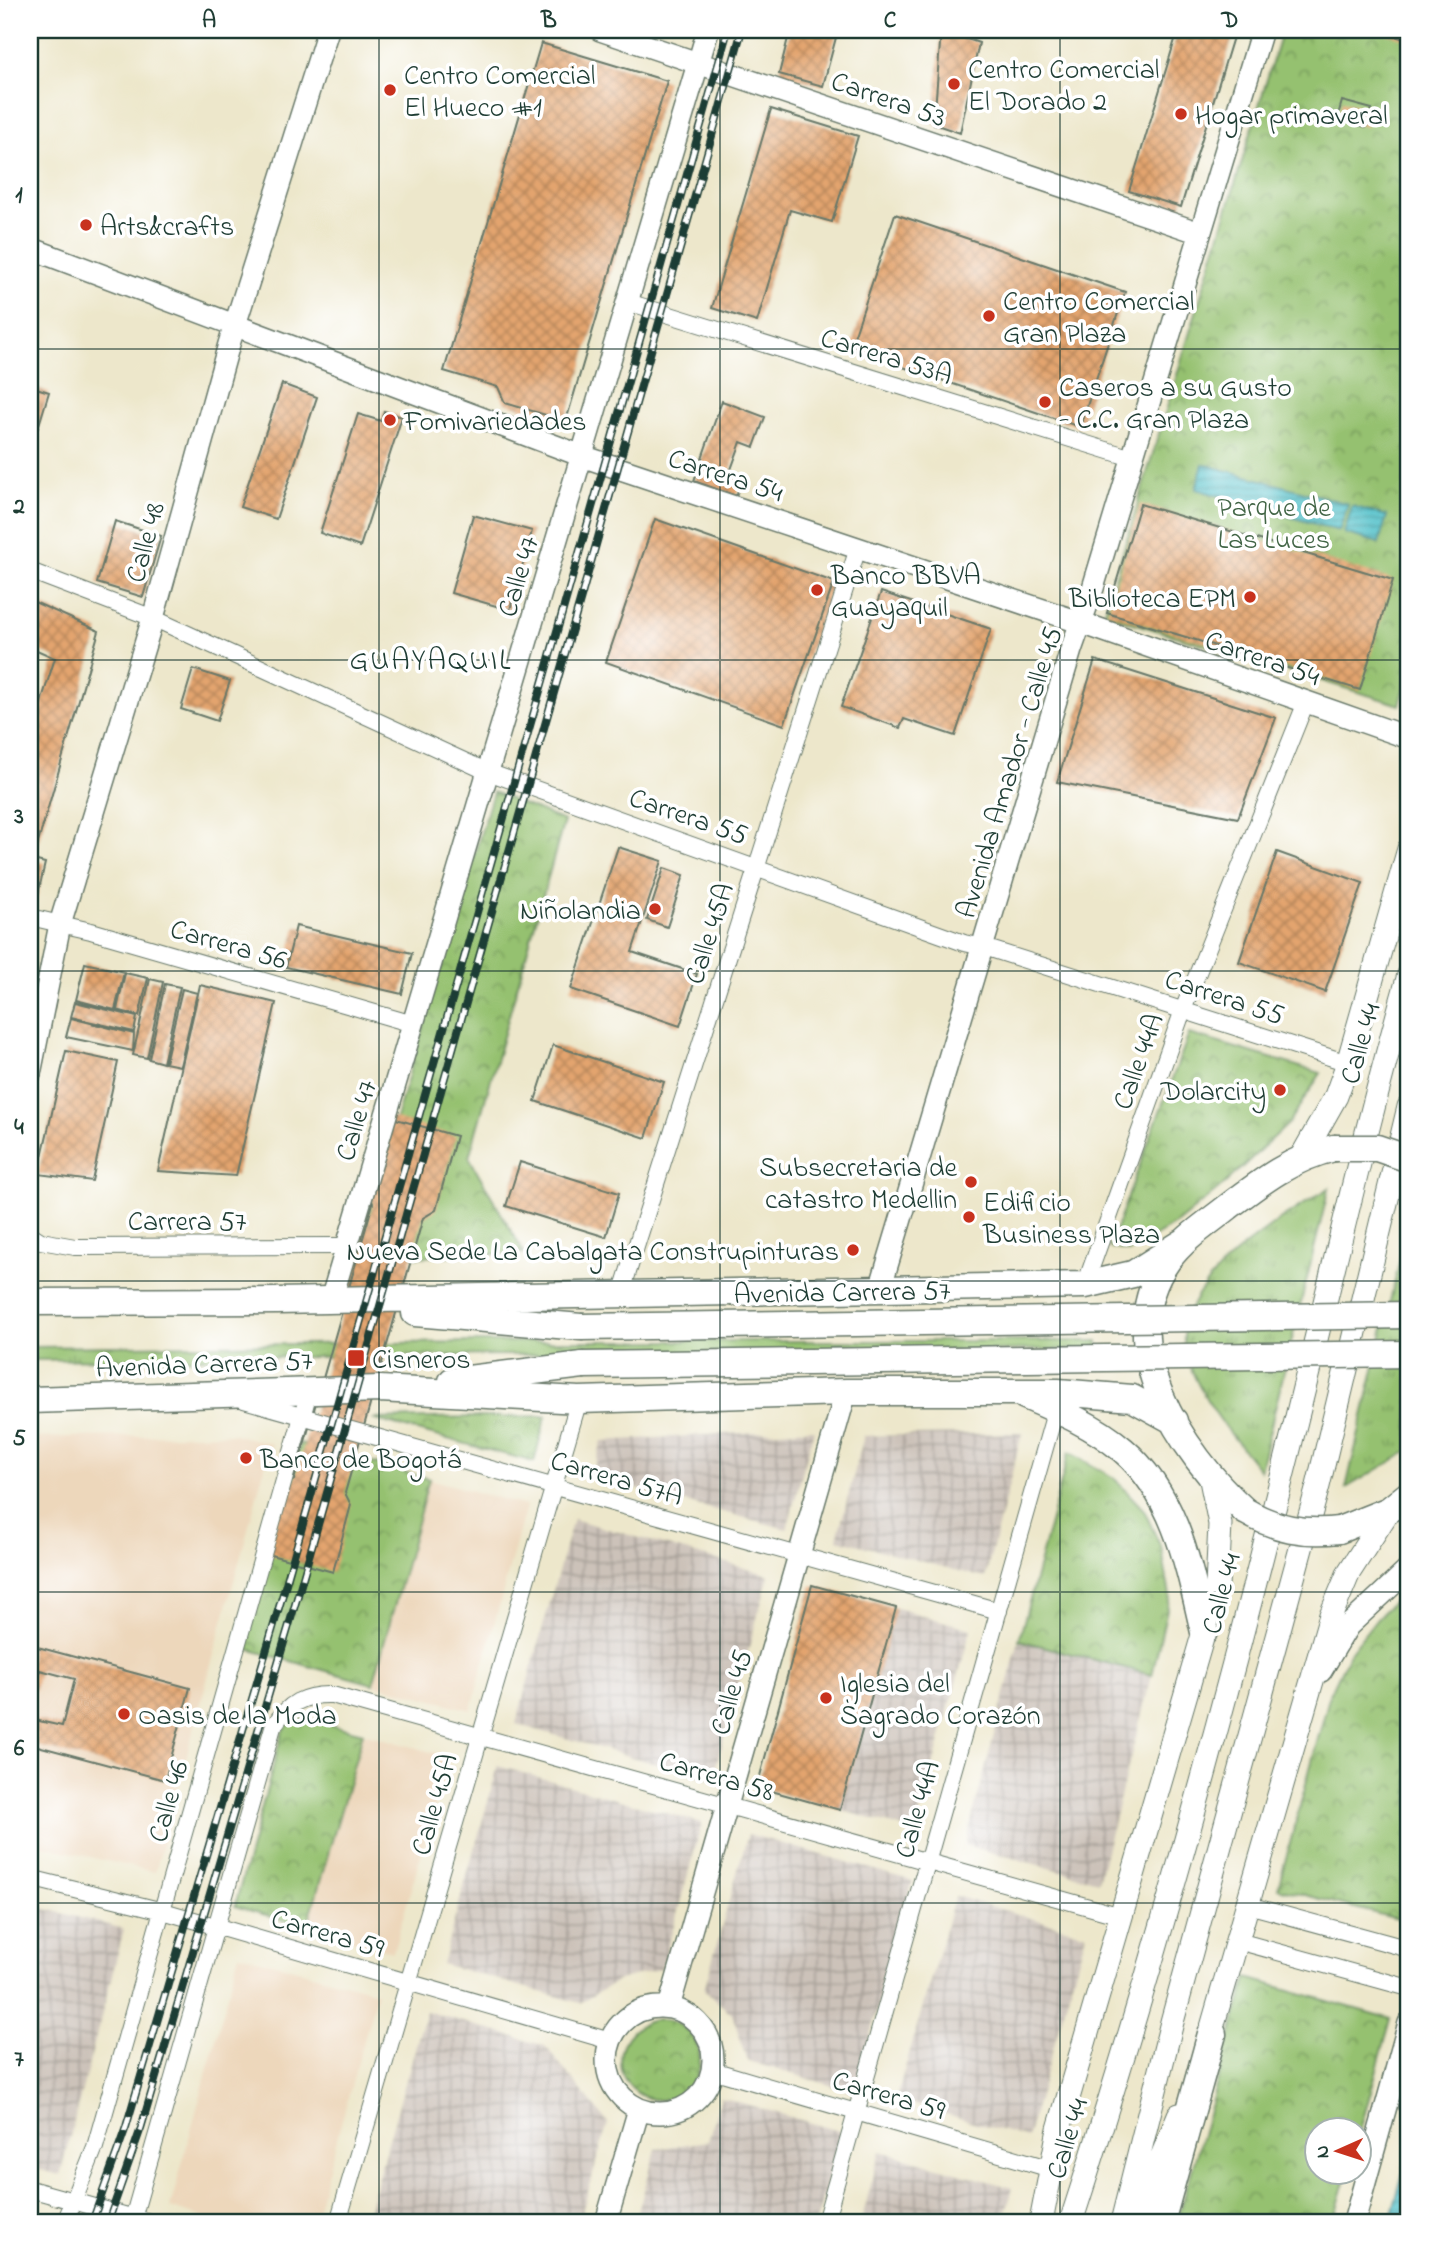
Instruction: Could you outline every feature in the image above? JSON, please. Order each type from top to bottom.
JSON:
[{"type":"highway","points":[[1160,2222],[1212,2034]]},
{"type":"main road","name":"Calle 44","points":[[1301,1157],[1336,1096],[1348,1063],[1409,849]]},
{"type":"main road","name":"Calle 44","points":[[1071,2222],[1161,1926],[1283,1475],[1373,1102],[1409,975]]},
{"type":"main road","points":[[1122,2222],[1172,2022],[1318,1486],[1409,1107]]},
{"type":"main road","points":[[1399,1502],[1339,1530],[1312,1533],[1285,1529],[1245,1511],[1210,1475],[1174,1421],[1152,1378],[1146,1325],[1158,1277],[1182,1243],[1269,1175],[1301,1157],[1334,1148],[1377,1148],[1409,1159]]},
{"type":"main road","name":"Avenida Carrera 57","points":[[30,1302],[277,1301],[1085,1285],[1133,1274],[1182,1243]]},
{"type":"main road","name":"Avenida Carrera 57","points":[[277,1301],[581,1327],[1409,1315]]},
{"type":"main road","name":"Avenida Carrera 57","points":[[30,1400],[221,1394],[306,1404],[380,1389],[583,1364],[1409,1354]]},
{"type":"main road","name":"Avenida Carrera 57","points":[[380,1389],[579,1400],[846,1392],[1096,1393],[1132,1398],[1174,1421]]},
{"type":"main road","points":[[1017,1392],[1056,1409],[1124,1450],[1163,1500],[1177,1527],[1203,1632]]},
{"type":"main road","name":"Calle 44","points":[[1041,2222],[1059,2129],[1217,1587],[1221,1556],[1220,1524],[1210,1475]]},
{"type":"main road","points":[[1135,2222],[1212,2034],[1339,1592],[1399,1502]]},
{"type":"street","name":"Calle 48","points":[[30,1074],[60,924],[153,618],[236,325],[328,30]]},
{"type":"street","name":"Carrera 53","points":[[600,30],[1200,233]]},
{"type":"street","name":"Calle 47","points":[[331,1300],[708,30]]},
{"type":"street","name":"Avenida Amador - Calle 45","points":[[880,1289],[1071,650],[1082,623],[1262,30]]},
{"type":"street","name":"Carrera 54","points":[[30,248],[582,456],[1082,623],[1409,738]]},
{"type":"street","name":"Carrera 53A","points":[[628,302],[1132,458]]},
{"type":"street","name":"Calle 45A","points":[[621,1294],[858,548]]},
{"type":"street","name":"Carrera 55","points":[[30,571],[153,618],[488,772],[756,866],[964,943],[984,947],[1348,1063]]},
{"type":"street","name":"Calle 44A","points":[[1085,1285],[1183,1010],[1306,702]]},
{"type":"street","name":"Carrera 56","points":[[30,917],[413,1024]]},
{"type":"street","name":"Carrera 57","points":[[30,1234],[41,1241],[75,1247],[347,1246]]},
{"type":"street","name":"Calle 45","points":[[669,2007],[846,1392]]},
{"type":"street","name":"Calle 45A","points":[[338,2222],[579,1400]]},
{"type":"street","name":"Carrera 57A","points":[[306,1404],[554,1487],[999,1611]]},
{"type":"street","name":"Calle 46","points":[[65,2222],[94,2147],[306,1404]]},
{"type":"street","name":"Calle 44A","points":[[825,2222],[1056,1409]]},
{"type":"street","points":[[1307,1702],[1334,1646],[1348,1626],[1409,1569]]},
{"type":"street","name":"Carrera 58","points":[[216,1927],[273,1727],[283,1711],[298,1700],[312,1695],[332,1695],[1121,1916]]},
{"type":"street","name":"Carrera 59","points":[[30,1878],[163,1911],[610,2041]]},
{"type":"street","points":[[1248,1905],[1409,1949]]},
{"type":"street","points":[[30,2189],[138,2221],[216,1927]]},
{"type":"street","points":[[1238,1941],[1409,1988]]},
{"type":"street","points":[[669,2007],[695,2019],[704,2031],[710,2044],[712,2070],[704,2090],[691,2103],[675,2111],[657,2113],[639,2109],[618,2093],[611,2081],[606,2055],[610,2041],[626,2018],[639,2010],[669,2007]]},
{"type":"street","points":[[1354,2222],[1409,2024]]},
{"type":"street","name":"Carrera 59","points":[[712,2070],[1051,2169]]},
{"type":"street","points":[[606,2222],[639,2109]]},
{"type":"shaded area","points":[[814,1429],[787,1529],[592,1477],[602,1441]]},
{"type":"shaded area","points":[[1022,1433],[985,1578],[837,1539],[864,1436]]},
{"type":"shaded area","points":[[233,1434],[271,1444],[155,1872],[30,1843],[30,1438]]},
{"type":"shaded area","points":[[429,1479],[526,1506],[471,1710],[374,1684]]},
{"type":"shaded area","points":[[573,1519],[769,1575],[712,1780],[516,1724]]},
{"type":"shaded area","points":[[896,1608],[971,1629],[915,1831],[840,1810]]},
{"type":"shaded area","points":[[1019,1640],[1152,1675],[1098,1881],[965,1845]]},
{"type":"shaded area","points":[[363,1733],[449,1757],[393,1952],[307,1927]]},
{"type":"shaded area","points":[[498,1766],[702,1823],[662,1968],[619,1980],[580,2003],[442,1964]]},
{"type":"shaded area","points":[[748,1834],[913,1881],[854,2092],[748,2061],[732,2014],[704,1990]]},
{"type":"shaded area","points":[[955,1896],[1086,1934],[1027,2138],[896,2099]]},
{"type":"shaded area","points":[[30,1905],[124,1929],[60,2175],[30,2167]]},
{"type":"shaded area","points":[[239,1954],[377,1992],[314,2222],[220,2222],[170,2208]]},
{"type":"shaded area","points":[[426,2011],[545,2046],[608,2123],[579,2222],[365,2222]]},
{"type":"shaded area","points":[[721,2097],[842,2132],[816,2222],[635,2222],[656,2149],[708,2141]]},
{"type":"shaded area","points":[[880,2151],[1013,2188],[1003,2222],[861,2222]]},
{"type":"green space","name":"Parque de Las Luces","points":[[1282,30],[1409,30],[1409,673],[1400,705],[1104,614]]},
{"type":"green space","points":[[493,792],[564,821],[469,1157],[524,1253],[354,1259]]},
{"type":"green space","points":[[1189,1034],[1321,1073],[1288,1124],[1220,1188],[1177,1223],[1129,1252],[1109,1247]]},
{"type":"green space","points":[[1329,1188],[1260,1470],[1218,1417],[1200,1388],[1187,1358],[1184,1332],[1192,1306],[1208,1281],[1230,1258],[1282,1218]]},
{"type":"green space","points":[[1409,1221],[1409,1451],[1346,1488]]},
{"type":"green space","points":[[581,1341],[1098,1341],[1098,1349],[30,1360],[30,1347]]},
{"type":"green space","points":[[546,1416],[534,1462],[372,1419]]},
{"type":"green space","points":[[300,1443],[429,1479],[373,1684],[244,1648]]},
{"type":"green space","points":[[1069,1452],[1114,1478],[1144,1510],[1162,1550],[1170,1596],[1152,1675],[1019,1640]]},
{"type":"green space","points":[[1409,1585],[1409,1922],[1278,1888],[1330,1694],[1349,1654],[1377,1618]]},
{"type":"green space","points":[[307,1719],[363,1733],[307,1927],[235,1906],[283,1730],[293,1721]]},
{"type":"green space","points":[[1247,1978],[1391,2019],[1364,2116],[1302,2116],[1302,2186],[1344,2186],[1333,2222],[1177,2222]]},
{"type":"green space","points":[[660,2020],[675,2023],[688,2032],[697,2045],[700,2060],[697,2075],[688,2088],[675,2097],[660,2100],[645,2097],[632,2088],[623,2075],[620,2060],[623,2045],[632,2032],[645,2023]]},
{"type":"water","points":[[1203,464],[1348,504],[1339,531],[1196,489]]},
{"type":"water","points":[[1352,506],[1387,516],[1379,543],[1344,533]]},
{"type":"water","points":[[1409,2150],[1409,2222],[1390,2222]]},
{"type":"building","points":[[790,30],[838,30],[823,86],[779,74]]},
{"type":"building","name":"Centro Comercial El Dorado 2","points":[[941,30],[979,43],[960,133],[934,124]]},
{"type":"building","name":"Hogar primaveral","points":[[1178,30],[1208,30],[1233,37],[1181,207],[1129,191]]},
{"type":"building","points":[[1376,30],[1409,30],[1409,32],[1407,40]]},
{"type":"building","points":[[541,43],[667,81],[566,421],[505,403],[498,387],[444,371]]},
{"type":"building","points":[[1342,101],[1372,109],[1366,127],[1337,119]]},
{"type":"building","points":[[771,109],[858,136],[832,222],[790,210],[757,322],[712,308]]},
{"type":"building","name":"Centro Comercial Gran Plaza","points":[[895,214],[1125,292],[1080,427],[850,349]]},
{"type":"building","points":[[282,384],[317,397],[276,519],[240,507]]},
{"type":"building","points":[[30,386],[49,392],[38,428],[30,426]]},
{"type":"building","points":[[722,401],[765,417],[754,447],[741,442],[729,475],[742,480],[736,496],[694,481]]},
{"type":"building","points":[[384,411],[402,417],[360,547],[320,533],[358,414],[381,421]]},
{"type":"building","name":"Biblioteca EPM","points":[[1140,504],[1393,580],[1360,690],[1107,613]]},
{"type":"building","points":[[473,515],[532,531],[510,610],[451,593]]},
{"type":"building","points":[[655,519],[834,582],[784,725],[606,662]]},
{"type":"building","points":[[115,521],[161,536],[143,597],[97,583]]},
{"type":"building","points":[[881,592],[991,629],[955,736],[904,719],[900,728],[841,707]]},
{"type":"building","points":[[30,600],[99,631],[33,860],[45,863],[36,903],[30,901],[30,737],[55,658],[30,647]]},
{"type":"building","points":[[1095,660],[1276,718],[1238,818],[1057,782]]},
{"type":"building","points":[[193,669],[230,681],[217,721],[181,709]]},
{"type":"building","points":[[618,847],[662,861],[632,952],[697,974],[680,1026],[571,989]]},
{"type":"building","points":[[1277,852],[1363,883],[1325,992],[1239,962]]},
{"type":"building","points":[[664,868],[684,875],[667,927],[647,920]]},
{"type":"building","points":[[296,926],[412,953],[402,994],[286,967]]},
{"type":"building","points":[[85,963],[124,972],[115,1010],[76,1000]]},
{"type":"building","points":[[125,973],[148,978],[139,1016],[117,1010]]},
{"type":"building","points":[[150,979],[163,982],[147,1058],[133,1055]]},
{"type":"building","points":[[165,984],[180,987],[163,1063],[149,1059]]},
{"type":"building","points":[[200,985],[276,1003],[236,1176],[158,1171]]},
{"type":"building","points":[[182,989],[197,993],[180,1066],[165,1063]]},
{"type":"building","points":[[75,1002],[137,1017],[134,1032],[71,1017]]},
{"type":"building","points":[[71,1018],[134,1034],[133,1051],[66,1037]]},
{"type":"building","points":[[553,1045],[664,1082],[646,1138],[535,1101]]},
{"type":"building","points":[[66,1051],[118,1062],[92,1181],[38,1174]]},
{"type":"building","name":"Cisneros","points":[[389,1117],[456,1136],[436,1210],[423,1218],[345,1493],[351,1505],[333,1572],[267,1554],[286,1485],[294,1480],[373,1203],[368,1192]]},
{"type":"building","points":[[520,1162],[619,1193],[606,1237],[506,1206]]},
{"type":"building","name":"Iglesia del Sagrado Corazón","points":[[812,1585],[896,1608],[840,1810],[757,1787]]},
{"type":"building","name":"Oasis de la Moda","points":[[30,1645],[190,1688],[165,1780],[30,1744],[30,1719],[62,1726],[74,1679],[40,1670],[30,1705]]},
{"type":"railway","points":[[92,2222],[126,2127],[285,1587],[728,30]]},
{"type":"railway","points":[[108,2222],[141,2128],[300,1588],[742,30]]},
{"type":"place","name":"Centro Comercial El Dorado 2","points":[[954,84]]},
{"type":"place","name":"Centro Comercial El Hueco #1","points":[[390,90]]},
{"type":"place","name":"Hogar primaveral","points":[[1181,114]]},
{"type":"place","name":"Arts&crafts","points":[[86,225]]},
{"type":"place","name":"Centro Comercial Gran Plaza","points":[[989,316]]},
{"type":"place","name":"Caseros a su Gusto - C.C. Gran Plaza","points":[[1045,402]]},
{"type":"place","name":"Fomivariedades","points":[[390,420]]},
{"type":"place","name":"Banco BBVA Guayaquil","points":[[817,590]]},
{"type":"place","name":"Biblioteca EPM","points":[[1250,597]]},
{"type":"place","name":"Niñolandia","points":[[655,909]]},
{"type":"place","name":"Dolarcity","points":[[1280,1090]]},
{"type":"place","name":"Subsecretaria de catastro Medellin","points":[[971,1182]]},
{"type":"place","name":"Edificio Business Plaza","points":[[969,1217]]},
{"type":"place","name":"Nueva Sede La Cabalgata Construpinturas","points":[[853,1250]]},
{"type":"place","name":"Cisneros","points":[[356,1358]]},
{"type":"place","name":"Banco de Bogotá","points":[[246,1458]]},
{"type":"place","name":"Iglesia del Sagrado Corazón","points":[[826,1698]]},
{"type":"place","name":"Oasis de la Moda","points":[[124,1714]]},
{"type":"district","name":"GUAYAQUIL","points":[[431,659]]}]
